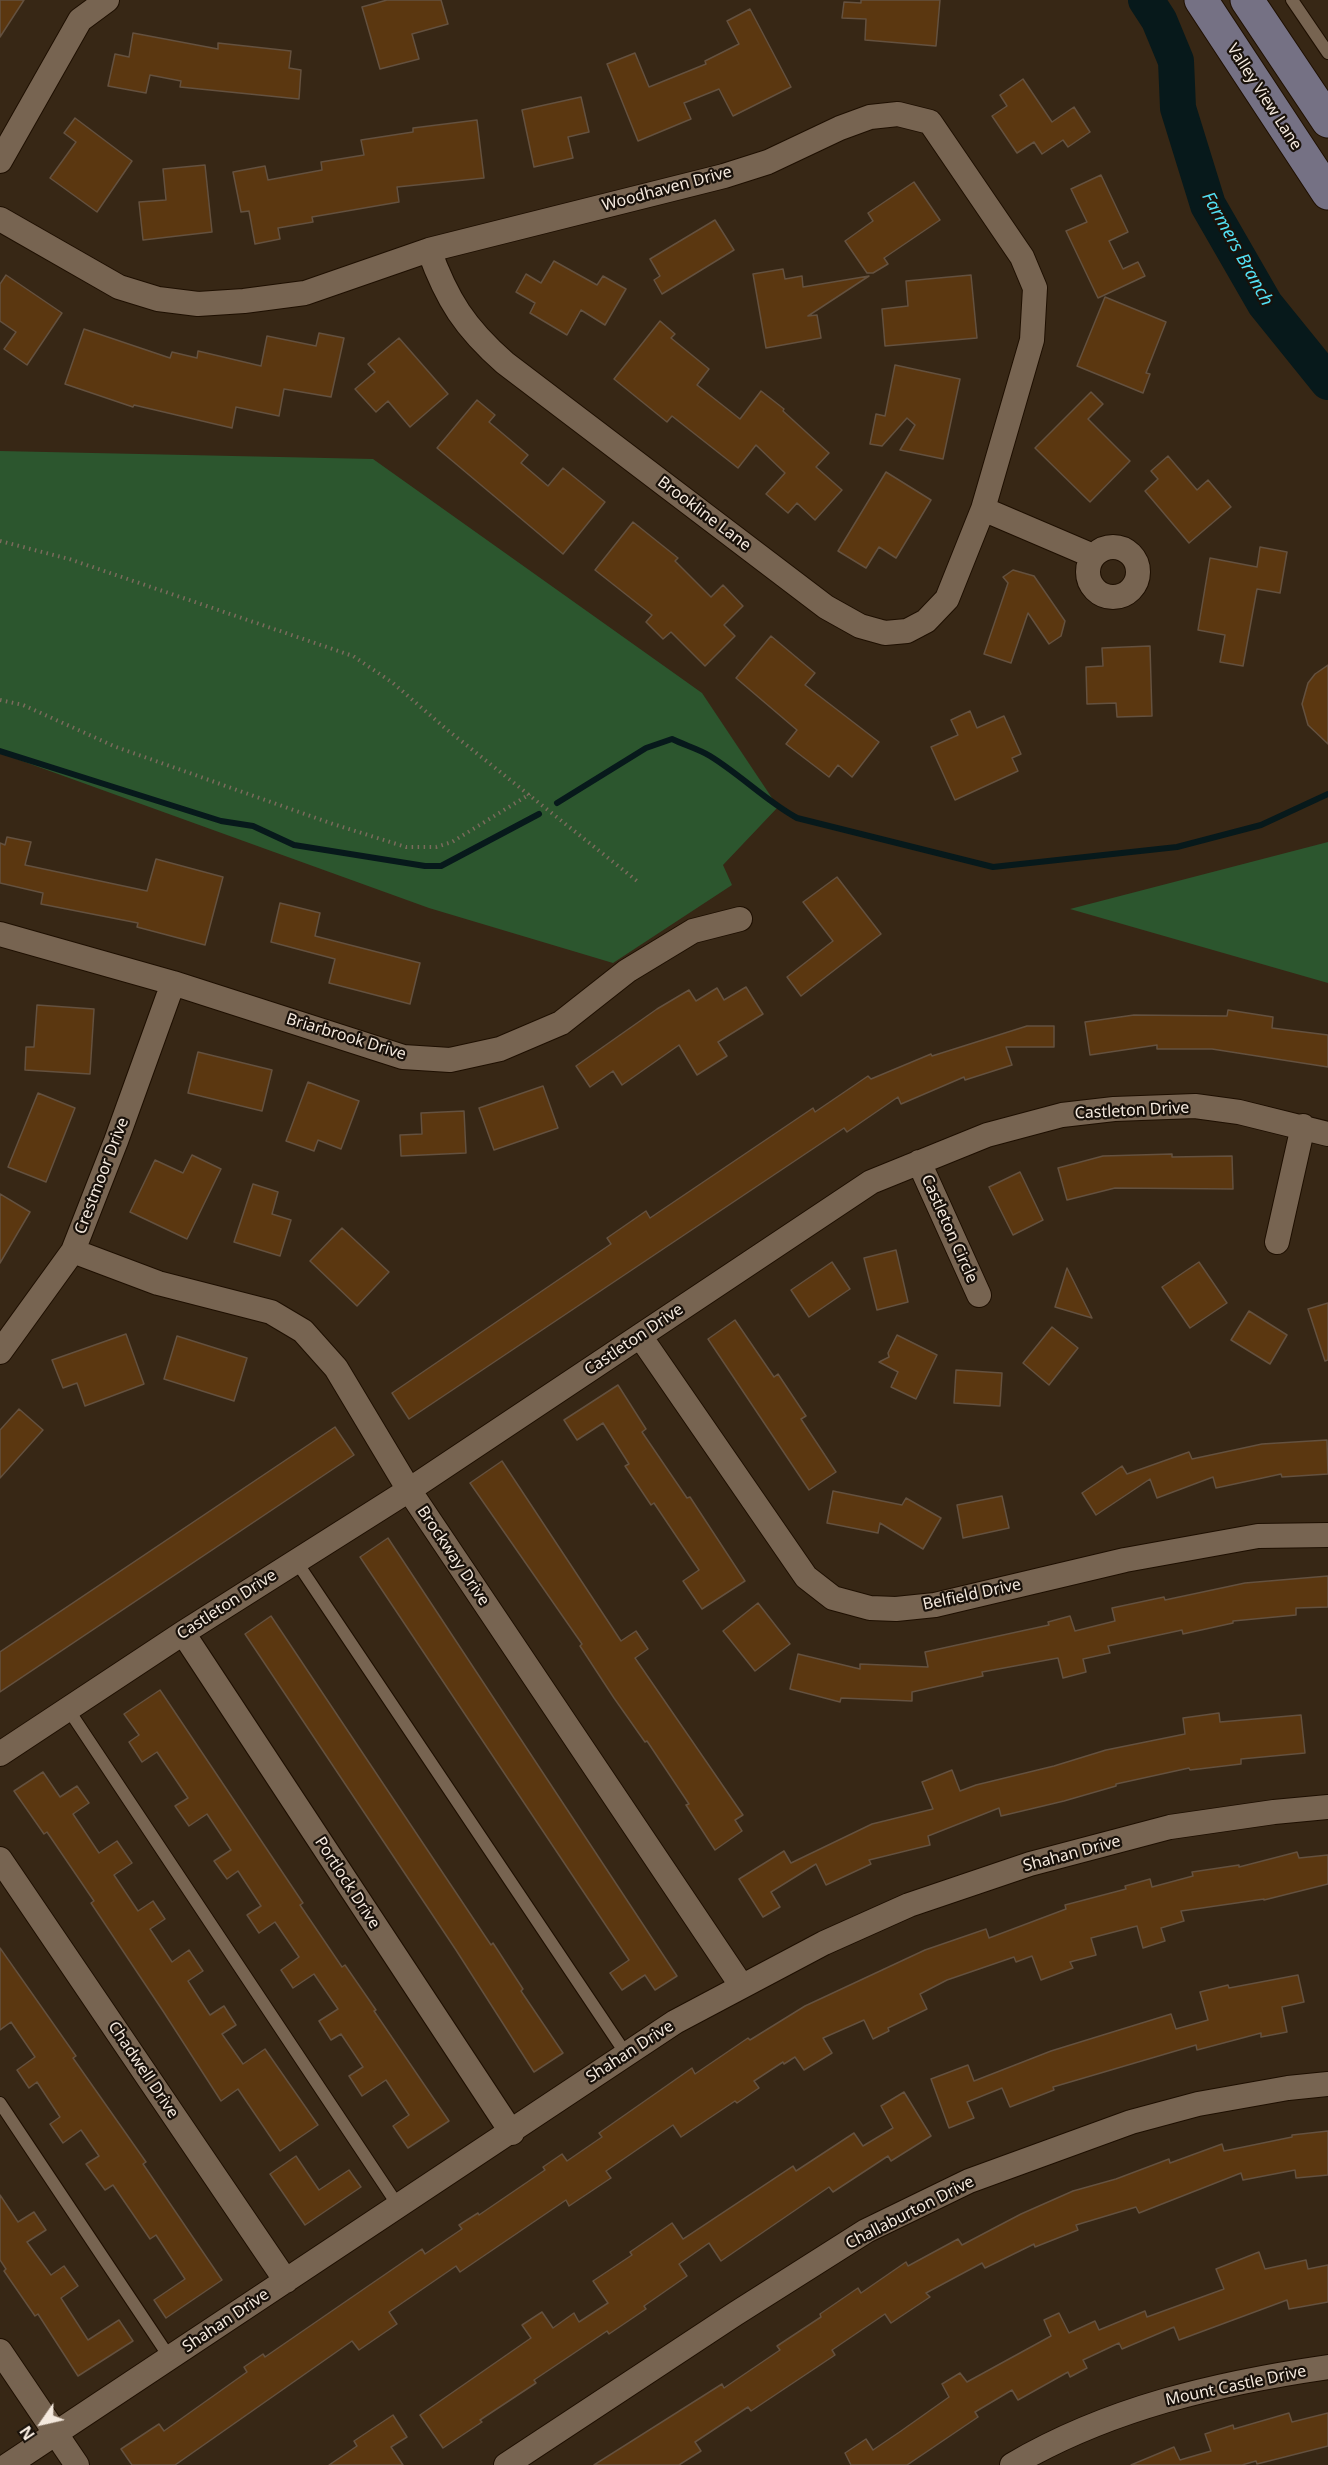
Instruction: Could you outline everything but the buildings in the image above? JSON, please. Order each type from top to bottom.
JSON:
[{"type":"main road","name":"Valley View Lane","points":[[1201,0],[1328,194]]},
{"type":"main road","points":[[1247,0],[1328,121]]},
{"type":"street","points":[[0,161],[80,20],[107,0]]},
{"type":"street","name":"Woodhaven Drive","points":[[0,219],[119,287],[158,299],[198,304],[244,302],[306,293],[429,250],[724,176],[768,162],[840,128],[870,117],[898,114],[930,122],[1022,257],[1035,288],[1032,340],[983,509]]},
{"type":"street","name":"Brookline Lane","points":[[429,250],[440,281],[477,339],[505,363],[826,607],[860,626],[885,633],[907,631],[926,621],[947,599],[983,509]]},
{"type":"street","points":[[983,509],[1093,556]]},
{"type":"street","name":"Briarbrook Drive","points":[[0,934],[173,982],[403,1057],[450,1060],[500,1049],[561,1023],[627,971],[693,931],[740,919]]},
{"type":"street","name":"Crestmoor Drive","points":[[0,1352],[73,1251],[116,1141],[173,982]]},
{"type":"street","name":"Castleton Drive","points":[[0,1755],[183,1633],[409,1490],[871,1182],[987,1135],[1062,1115],[1114,1109],[1195,1106],[1239,1112],[1328,1134]]},
{"type":"street","points":[[1277,1242],[1303,1126]]},
{"type":"street","name":"Castleton Circle","points":[[919,1162],[979,1295]]},
{"type":"street","name":"Brockway Drive","points":[[73,1251],[158,1283],[271,1312],[303,1331],[336,1368],[409,1490],[741,1985]]},
{"type":"street","name":"Belfield Drive","points":[[639,1336],[806,1577],[833,1598],[870,1608],[896,1609],[936,1605],[1113,1563],[1258,1536],[1328,1535]]},
{"type":"street","name":"Portlock Drive","points":[[183,1633],[512,2133]]},
{"type":"street","name":"Shahan Drive","points":[[8,2465],[512,2133],[675,2022],[824,1943],[909,1905],[1030,1864],[1170,1827],[1274,1812],[1328,1807]]},
{"type":"street","name":"Chadwell Drive","points":[[0,1859],[286,2281]]},
{"type":"street","name":"Challaburton Drive","points":[[506,2465],[735,2314],[866,2231],[969,2181],[1153,2116],[1198,2104],[1328,2084]]},
{"type":"street","points":[[0,2351],[77,2465]]},
{"type":"street","name":"Mount Castle Drive","points":[[1012,2465],[1032,2453],[1119,2414],[1187,2393],[1266,2376],[1328,2367]]},
{"type":"lane","points":[[1292,0],[1328,53]]},
{"type":"lane","points":[[296,1561],[626,2054]]},
{"type":"lane","points":[[68,1709],[399,2207]]},
{"type":"lane","points":[[0,2103],[170,2358]]},
{"type":"path","points":[[0,541],[69,559],[352,656],[393,683],[637,881]]},
{"type":"path","points":[[0,700],[23,705],[126,751],[333,824],[406,847],[436,847],[452,842],[530,794]]},
{"type":"green space","points":[[0,451],[373,459],[702,693],[778,807],[723,865],[732,885],[613,963],[429,908],[0,753]]},
{"type":"green space","points":[[1328,842],[1328,983],[1070,909]]},
{"type":"waterway","name":"Farmers Branch","points":[[1146,0],[1159,20],[1176,61],[1178,108],[1208,205],[1265,304],[1328,382]]},
{"type":"waterway","points":[[557,803],[646,748],[672,739],[710,756],[797,818],[993,867],[1177,847],[1261,825],[1328,794]]},
{"type":"waterway","points":[[0,751],[221,821],[253,826],[294,845],[425,866],[441,866],[539,814]]}]
